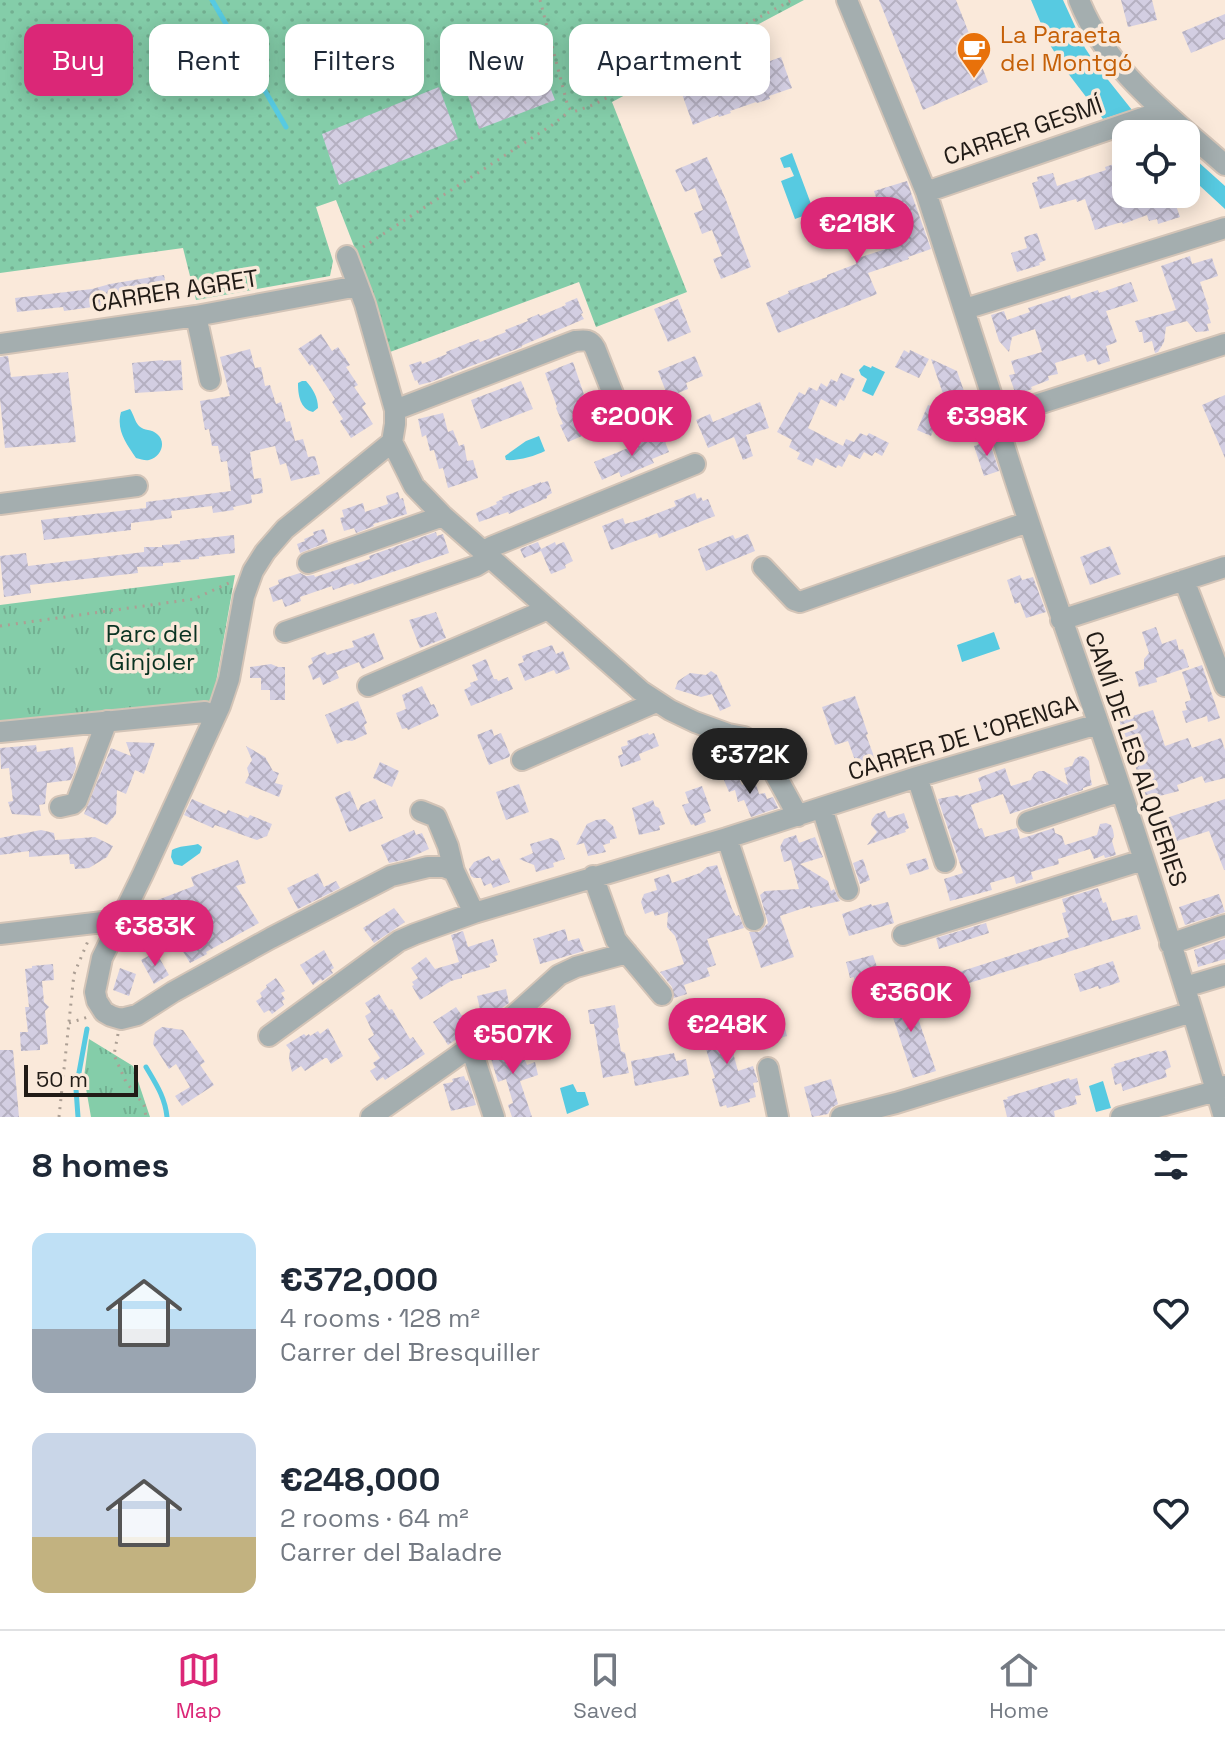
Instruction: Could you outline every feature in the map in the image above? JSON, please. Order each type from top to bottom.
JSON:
[{"type":"street","points":[[847,0],[926,192]]},
{"type":"street","points":[[1079,0],[1093,29],[1130,81],[1225,165]]},
{"type":"street","name":"CARRER GESMÍ","points":[[1163,111],[926,192],[999,414],[1004,415],[1225,344]]},
{"type":"street","points":[[965,309],[1216,230]]},
{"type":"street","points":[[347,256],[395,410],[392,442],[414,486],[443,516],[629,682],[656,702],[695,722],[755,743],[798,816]]},
{"type":"street","name":"CARRER AGRET","points":[[0,344],[196,316],[358,286]]},
{"type":"street","points":[[196,316],[210,380]]},
{"type":"street","points":[[395,410],[584,340],[595,348],[626,427]]},
{"type":"street","name":"CAMÍ DE LES ALQUERIES","points":[[1224,1117],[1221,1088],[1192,1012],[1121,791],[999,436],[1225,355]]},
{"type":"street","points":[[392,442],[285,529],[265,552],[250,578],[240,610],[229,679],[215,717],[102,958],[95,992],[97,1001],[111,1016],[131,1018],[271,938],[391,876],[428,867],[444,867],[454,871]]},
{"type":"street","points":[[285,632],[476,566],[488,555],[491,547],[695,464]]},
{"type":"street","points":[[0,504],[137,486]]},
{"type":"street","points":[[308,563],[443,516]]},
{"type":"street","points":[[763,567],[794,600],[800,602],[1028,522]]},
{"type":"street","points":[[1061,620],[1225,567]]},
{"type":"street","points":[[1184,580],[1225,686]]},
{"type":"street","points":[[368,686],[548,609]]},
{"type":"street","points":[[522,760],[656,702]]},
{"type":"street","points":[[0,732],[205,712],[215,717]]},
{"type":"street","points":[[60,807],[77,800],[107,721]]},
{"type":"street","name":"CARRER DE L'ORENGA","points":[[269,1036],[399,941],[415,934],[593,876],[1098,724]]},
{"type":"street","points":[[917,777],[945,862]]},
{"type":"street","points":[[1028,822],[1121,791]]},
{"type":"street","points":[[822,808],[848,890]]},
{"type":"street","points":[[421,811],[436,817],[454,871],[474,913]]},
{"type":"street","points":[[727,838],[754,920]]},
{"type":"street","points":[[903,935],[1143,860]]},
{"type":"street","points":[[593,876],[616,940],[662,995]]},
{"type":"street","points":[[0,934],[120,920]]},
{"type":"street","points":[[1170,944],[1225,925]]},
{"type":"street","points":[[375,1116],[521,1011],[559,975],[627,953]]},
{"type":"street","points":[[1185,987],[1225,975]]},
{"type":"street","points":[[841,1117],[1192,1012]]},
{"type":"street","points":[[471,1048],[494,1117]]},
{"type":"street","points":[[768,1068],[778,1117]]},
{"type":"street","points":[[1121,1117],[1221,1088]]},
{"type":"path","points":[[540,0],[570,111]]},
{"type":"path","points":[[347,256],[570,111],[577,112],[593,105],[792,0]]},
{"type":"path","points":[[0,626],[194,599],[234,581],[250,578]]},
{"type":"path","points":[[59,1117],[74,974],[96,923]]},
{"type":"path","points":[[121,1019],[114,1055],[126,1082],[144,1105],[146,1117]]},
{"type":"green space","points":[[0,0],[804,0],[759,24],[569,24],[569,96],[623,96],[612,102],[687,292],[596,327],[579,282],[390,352],[377,305],[336,200],[316,207],[333,261],[330,276],[196,300],[183,248],[0,273]]},
{"type":"green space","name":"Parc del Ginjoler","points":[[235,575],[212,705],[0,725],[0,605]]},
{"type":"green space","points":[[89,1039],[133,1066],[150,1117],[91,1117],[84,1077]]},
{"type":"water","points":[[1031,0],[1063,0],[1085,48],[1132,110],[1103,119],[1050,45]]},
{"type":"water","points":[[792,153],[814,212],[795,219],[781,181],[794,176],[790,167],[784,168],[780,158]]},
{"type":"water","points":[[1200,164],[1225,186],[1225,209],[1200,186]]},
{"type":"water","points":[[864,365],[885,372],[873,396],[862,391],[867,379],[859,370]]},
{"type":"water","points":[[306,381],[316,397],[318,408],[313,412],[305,408],[301,401],[298,383]]},
{"type":"water","points":[[130,409],[139,426],[160,437],[161,449],[157,456],[146,460],[136,458],[123,436],[121,412]]},
{"type":"water","points":[[539,436],[545,451],[526,458],[506,460],[505,456]]},
{"type":"water","points":[[994,632],[1000,649],[962,662],[957,645]]},
{"type":"water","points":[[198,844],[202,847],[200,853],[182,866],[174,864],[172,850]]},
{"type":"water","points":[[1103,1081],[1111,1108],[1096,1112],[1089,1086]]},
{"type":"water","points":[[573,1084],[577,1092],[585,1092],[589,1105],[567,1114],[560,1088]]},
{"type":"building","points":[[879,0],[956,0],[988,82],[923,110]]},
{"type":"building","points":[[1121,0],[1152,0],[1157,20],[1128,27]]},
{"type":"building","points":[[1225,14],[1225,39],[1191,53],[1182,32]]},
{"type":"building","points":[[781,57],[792,88],[770,96],[770,61]]},
{"type":"building","points":[[439,87],[458,139],[339,185],[322,134],[417,96],[424,96],[424,93]]},
{"type":"building","points":[[553,95],[555,100],[479,129],[468,96]]},
{"type":"building","points":[[683,96],[769,96],[770,99],[693,125]]},
{"type":"building","points":[[707,157],[751,267],[721,279],[713,259],[722,256],[712,230],[702,234],[694,213],[703,210],[695,188],[685,192],[675,170]]},
{"type":"building","points":[[1112,165],[1112,208],[1177,208],[1180,217],[1158,224],[1157,219],[1149,221],[1147,215],[1095,230],[1085,199],[1040,209],[1032,183],[1038,181],[1037,177],[1053,173],[1057,186],[1106,170],[1105,167]]},
{"type":"building","points":[[907,181],[931,249],[868,273],[877,294],[778,333],[766,303],[856,264],[855,259],[892,247],[874,191]]},
{"type":"building","points":[[1037,233],[1046,260],[1017,272],[1011,253],[1027,248],[1024,237]]},
{"type":"building","points":[[1190,256],[1192,264],[1212,258],[1218,276],[1200,282],[1209,309],[1209,331],[1196,332],[1187,321],[1166,327],[1164,342],[1155,353],[1152,341],[1144,343],[1135,321],[1176,310],[1161,266]]},
{"type":"building","points":[[164,275],[168,296],[64,311],[63,307],[17,312],[15,298],[92,289]]},
{"type":"building","points":[[1131,282],[1138,301],[1106,311],[1117,342],[1106,346],[1110,361],[1098,365],[1096,359],[1087,362],[1084,354],[1055,363],[1058,374],[1048,376],[1049,380],[1016,395],[1009,375],[1015,374],[1011,361],[1042,352],[1035,329],[1012,337],[1009,352],[999,341],[991,315],[1004,311],[1007,320],[1047,302],[1070,295],[1071,299],[1098,290],[1099,293]]},
{"type":"building","points":[[577,298],[584,319],[431,382],[419,385],[415,381],[409,365],[421,361],[422,364],[468,343],[506,332],[527,319]]},
{"type":"building","points":[[678,299],[691,332],[668,342],[654,309]]},
{"type":"building","points":[[321,334],[332,351],[338,347],[350,365],[346,367],[358,385],[354,387],[366,404],[362,407],[373,424],[351,438],[332,402],[335,399],[298,349]]},
{"type":"building","points":[[250,349],[255,368],[261,367],[265,386],[270,385],[276,404],[281,402],[295,441],[303,439],[308,457],[315,456],[320,474],[291,481],[286,463],[280,465],[275,446],[250,452],[254,479],[261,478],[263,493],[251,495],[252,503],[213,513],[212,506],[171,511],[172,518],[131,523],[131,530],[44,540],[41,520],[146,508],[146,502],[231,491],[227,461],[221,462],[218,446],[212,446],[209,429],[205,430],[200,401],[230,396],[220,357]]},
{"type":"building","points":[[904,350],[929,359],[919,378],[895,367]]},
{"type":"building","points":[[8,356],[11,377],[68,372],[76,442],[5,448],[0,357]]},
{"type":"building","points":[[695,356],[703,376],[686,383],[688,389],[668,397],[658,371]]},
{"type":"building","points":[[931,359],[957,371],[965,394],[959,393],[950,414]]},
{"type":"building","points":[[181,360],[183,390],[135,393],[132,363]]},
{"type":"building","points":[[573,362],[596,430],[568,442],[545,373]]},
{"type":"building","points":[[841,373],[855,379],[844,401],[840,399],[836,407],[821,399],[808,428],[843,446],[846,439],[854,442],[860,433],[867,436],[869,433],[889,443],[882,456],[864,452],[860,459],[849,454],[842,467],[838,465],[836,468],[816,458],[812,466],[797,459],[800,453],[789,447],[792,440],[777,432],[799,392],[805,395],[809,387],[817,391],[821,383],[827,387],[831,379],[837,382]]},
{"type":"building","points":[[521,381],[533,409],[481,429],[471,400]]},
{"type":"building","points":[[1225,395],[1225,458],[1202,405]]},
{"type":"building","points":[[760,402],[769,428],[746,435],[753,456],[743,460],[734,437],[708,448],[696,420],[710,414],[713,422]]},
{"type":"building","points":[[928,405],[941,410],[931,436],[917,430]]},
{"type":"building","points":[[443,413],[448,432],[453,430],[459,446],[464,444],[467,461],[473,460],[478,478],[448,488],[434,450],[430,451],[426,435],[422,437],[418,419]]},
{"type":"building","points":[[662,434],[669,452],[652,459],[654,463],[621,477],[619,472],[602,480],[594,462]]},
{"type":"building","points":[[993,439],[992,449],[999,471],[984,476],[974,446]]},
{"type":"building","points":[[548,481],[552,493],[547,498],[509,514],[479,522],[476,513],[497,504],[502,497]]},
{"type":"building","points":[[398,492],[407,514],[373,524],[356,533],[354,528],[344,531],[340,518],[344,517],[342,510],[363,503],[365,512],[388,504],[386,496]]},
{"type":"building","points":[[695,493],[697,499],[708,499],[715,516],[659,538],[657,533],[611,550],[602,526],[623,518],[625,524],[640,520],[676,506],[674,501]]},
{"type":"building","points":[[324,529],[328,542],[300,553],[297,544],[314,535],[313,532]]},
{"type":"building","points":[[436,532],[437,536],[443,534],[449,553],[354,585],[333,590],[332,586],[300,597],[301,601],[285,607],[282,599],[273,602],[269,588],[279,584],[278,580],[300,573],[315,577]]},
{"type":"building","points":[[748,534],[755,551],[706,571],[698,549],[733,535],[735,539]]},
{"type":"building","points":[[234,535],[235,553],[163,563],[163,566],[137,567],[138,573],[30,585],[31,593],[4,597],[0,556],[26,553],[28,566],[144,552],[144,547]]},
{"type":"building","points":[[538,542],[541,549],[555,542],[556,545],[564,542],[573,561],[565,565],[566,568],[551,574],[541,551],[524,558],[520,549]]},
{"type":"building","points":[[1110,546],[1121,574],[1090,585],[1080,557]]},
{"type":"building","points":[[1020,575],[1022,580],[1033,577],[1046,612],[1026,618],[1020,602],[1015,604],[1007,580]]},
{"type":"building","points":[[436,612],[446,638],[420,648],[409,620]]},
{"type":"building","points":[[1156,627],[1162,644],[1176,639],[1189,667],[1139,687],[1135,672],[1144,669],[1144,659],[1149,653],[1142,632]]},
{"type":"building","points":[[374,633],[384,659],[362,669],[359,662],[336,671],[339,678],[323,685],[320,677],[313,680],[308,666],[313,663],[311,658],[354,647],[352,641]]},
{"type":"building","points":[[552,645],[556,654],[563,651],[570,669],[556,674],[554,670],[525,681],[518,664],[524,662],[522,656]]},
{"type":"building","points":[[486,659],[494,679],[498,681],[508,677],[513,689],[471,706],[464,690],[478,680],[472,665]]},
{"type":"building","points":[[271,664],[285,667],[285,700],[270,700],[270,690],[261,690],[261,678],[250,678],[250,667]]},
{"type":"building","points":[[1202,665],[1220,718],[1208,722],[1207,716],[1186,723],[1182,711],[1187,710],[1185,702],[1191,700],[1182,672]]},
{"type":"building","points":[[711,671],[717,675],[731,706],[720,711],[712,694],[701,697],[675,689],[678,681],[690,673],[706,675]]},
{"type":"building","points":[[422,686],[439,716],[408,730],[402,729],[396,713],[406,709],[402,695]]},
{"type":"building","points":[[855,696],[878,767],[860,774],[848,741],[835,745],[822,707]]},
{"type":"building","points":[[358,701],[367,723],[364,725],[367,734],[337,744],[325,715]]},
{"type":"building","points":[[1153,710],[1165,746],[1188,738],[1192,748],[1221,738],[1225,750],[1225,778],[1205,783],[1202,776],[1177,785],[1179,791],[1144,800],[1130,745],[1127,746],[1119,720]]},
{"type":"building","points":[[492,729],[494,736],[501,733],[510,755],[489,765],[477,735]]},
{"type":"building","points":[[654,733],[659,746],[639,754],[641,760],[621,767],[618,756],[623,754],[621,747],[628,745],[627,741]]},
{"type":"building","points":[[126,742],[155,743],[144,774],[135,770],[126,794],[117,790],[116,814],[107,825],[84,814],[111,748],[131,756]]},
{"type":"building","points":[[36,745],[37,752],[73,747],[76,767],[71,780],[47,783],[45,804],[39,805],[41,816],[12,814],[8,802],[13,801],[9,768],[1,769],[0,748]]},
{"type":"building","points":[[246,746],[265,757],[273,771],[279,773],[275,783],[283,785],[279,797],[245,783],[249,775],[247,768],[252,760]]},
{"type":"building","points":[[1080,756],[1089,761],[1092,785],[1010,814],[1003,794],[971,805],[979,829],[982,828],[985,837],[1017,828],[1020,839],[1054,828],[1065,845],[1097,835],[1100,824],[1106,823],[1113,830],[1116,855],[1094,859],[1090,849],[1058,859],[1059,864],[1031,872],[1033,879],[1016,884],[1014,876],[990,883],[992,890],[950,901],[944,879],[963,873],[938,799],[982,790],[978,778],[1005,768],[1011,786],[1031,780],[1039,771],[1068,785],[1064,768],[1072,766]]},
{"type":"building","points":[[380,762],[399,771],[392,787],[373,778]]},
{"type":"building","points":[[736,772],[742,785],[755,781],[759,794],[765,793],[767,799],[773,797],[778,808],[751,817],[744,800],[738,802],[735,790],[729,792],[723,778]]},
{"type":"building","points":[[519,784],[529,812],[506,820],[496,792]]},
{"type":"building","points":[[702,786],[711,811],[703,814],[706,822],[695,826],[691,825],[682,805],[689,803],[685,792]]},
{"type":"building","points":[[350,791],[358,811],[361,805],[375,799],[383,818],[349,832],[335,797]]},
{"type":"building","points":[[192,799],[226,814],[228,810],[272,824],[267,836],[257,840],[215,825],[213,828],[184,815]]},
{"type":"building","points":[[1225,799],[1224,870],[1209,831],[1174,842],[1166,818]]},
{"type":"building","points":[[653,800],[665,824],[659,826],[660,830],[639,835],[632,808]]},
{"type":"building","points":[[885,811],[888,818],[904,813],[909,828],[906,832],[867,845],[877,832],[871,825],[872,819]]},
{"type":"building","points":[[605,819],[613,826],[617,838],[603,845],[606,852],[588,856],[584,843],[576,845],[587,824]]},
{"type":"building","points":[[41,830],[54,833],[55,840],[95,837],[113,846],[107,857],[89,868],[75,869],[74,864],[70,864],[69,854],[29,857],[29,851],[0,855],[0,838]]},
{"type":"building","points":[[414,830],[416,835],[422,833],[429,849],[389,863],[381,845]]},
{"type":"building","points":[[796,835],[799,843],[815,837],[823,857],[800,864],[828,881],[831,891],[834,889],[840,901],[810,906],[780,916],[794,957],[761,968],[749,932],[759,932],[768,923],[760,895],[765,891],[799,889],[791,860],[784,862],[780,847],[784,839]]},
{"type":"building","points":[[551,838],[558,841],[565,859],[553,863],[554,867],[536,872],[534,865],[519,859],[533,853],[530,844]]},
{"type":"building","points":[[489,856],[492,861],[499,858],[510,882],[493,888],[491,883],[484,886],[481,878],[471,876],[469,869],[474,862]]},
{"type":"building","points":[[926,858],[929,869],[910,875],[906,864]]},
{"type":"building","points":[[863,859],[870,880],[860,884],[853,863]]},
{"type":"building","points":[[238,860],[246,883],[236,886],[259,923],[190,963],[170,930],[152,937],[146,920],[148,913],[155,908],[155,901],[194,886],[191,877]]},
{"type":"building","points":[[717,865],[732,909],[736,916],[739,915],[744,928],[707,939],[716,965],[707,968],[710,976],[684,985],[687,994],[674,998],[672,987],[660,972],[684,964],[675,936],[667,927],[668,912],[655,916],[653,911],[645,914],[641,902],[644,894],[657,890],[654,879],[669,874],[672,883]]},
{"type":"building","points":[[318,873],[324,887],[336,881],[340,888],[298,909],[287,888]]},
{"type":"building","points":[[1098,888],[1112,921],[1137,915],[1141,929],[947,990],[943,977],[1069,937],[1062,913],[1066,912],[1062,899]]},
{"type":"building","points":[[1219,894],[1225,912],[1185,925],[1179,907]]},
{"type":"building","points":[[888,902],[894,923],[849,936],[842,914]]},
{"type":"building","points":[[394,908],[405,922],[374,943],[363,928]]},
{"type":"building","points":[[986,923],[989,933],[939,949],[936,938]]},
{"type":"building","points":[[565,929],[568,941],[579,938],[584,951],[540,964],[533,939]]},
{"type":"building","points":[[463,931],[468,947],[493,939],[497,961],[489,964],[490,967],[462,975],[462,978],[451,981],[420,1000],[412,986],[418,978],[411,968],[426,957],[435,969],[459,962],[451,935]]},
{"type":"building","points":[[1225,939],[1225,959],[1198,967],[1194,950]]},
{"type":"building","points":[[324,950],[334,968],[331,970],[333,973],[313,985],[300,965]]},
{"type":"building","points":[[156,952],[169,975],[154,984],[141,960]]},
{"type":"building","points":[[873,955],[878,970],[876,973],[854,980],[854,977],[850,978],[846,962]]},
{"type":"building","points":[[1113,961],[1120,982],[1080,992],[1074,974]]},
{"type":"building","points":[[53,964],[54,980],[42,981],[44,1002],[49,1007],[45,1011],[48,1044],[40,1045],[40,1050],[21,1051],[20,1032],[28,1032],[25,969]]},
{"type":"building","points":[[120,968],[136,974],[129,996],[113,990]]},
{"type":"building","points":[[276,978],[285,991],[281,993],[285,999],[282,1001],[284,1005],[272,1014],[269,1010],[264,1013],[256,1001],[262,997],[260,993],[266,985]]},
{"type":"building","points":[[506,989],[509,1003],[482,1018],[477,996]]},
{"type":"building","points":[[908,989],[936,1071],[913,1078],[886,996]]},
{"type":"building","points":[[379,994],[410,1039],[413,1037],[425,1054],[385,1080],[383,1077],[377,1081],[370,1071],[376,1067],[373,1063],[380,1058],[368,1039],[374,1035],[365,1016],[371,1012],[365,1003]]},
{"type":"building","points":[[615,1005],[621,1051],[625,1053],[629,1073],[603,1078],[594,1024],[590,1024],[588,1010]]},
{"type":"building","points":[[759,1006],[767,1012],[770,1020],[782,1017],[787,1036],[761,1043],[759,1036],[754,1038],[746,1010]]},
{"type":"building","points":[[456,1007],[471,1029],[448,1045],[433,1022]]},
{"type":"building","points":[[721,1017],[738,1071],[753,1066],[758,1082],[753,1083],[756,1097],[749,1099],[750,1102],[727,1108],[726,1105],[720,1107],[712,1079],[715,1078],[700,1030],[702,1022]]},
{"type":"building","points":[[162,1027],[183,1030],[205,1062],[200,1065],[214,1085],[182,1106],[175,1096],[190,1087],[176,1064],[169,1069],[153,1044],[155,1032]]},
{"type":"building","points":[[328,1028],[343,1056],[331,1064],[325,1058],[305,1071],[301,1066],[292,1072],[290,1050],[286,1045],[304,1034],[310,1036],[318,1031],[320,1034]]},
{"type":"building","points":[[498,1044],[512,1045],[522,1053],[527,1065],[535,1062],[538,1075],[520,1081],[532,1117],[512,1117],[508,1105],[513,1103],[506,1079],[498,1082],[489,1052]]},
{"type":"building","points":[[0,1050],[13,1050],[19,1117],[0,1117]]},
{"type":"building","points":[[1166,1050],[1171,1067],[1165,1070],[1167,1077],[1123,1091],[1121,1083],[1115,1085],[1111,1068],[1114,1064]]},
{"type":"building","points":[[674,1053],[676,1061],[686,1059],[689,1075],[635,1086],[631,1061]]},
{"type":"building","points":[[464,1076],[476,1105],[451,1111],[443,1084]]},
{"type":"building","points":[[1077,1078],[1081,1095],[1075,1096],[1077,1104],[1054,1111],[1055,1117],[1007,1117],[1003,1100],[1007,1097]]},
{"type":"building","points":[[831,1079],[838,1104],[828,1114],[812,1117],[804,1087]]},
{"type":"waterway","points":[[212,0],[286,127]]},
{"type":"waterway","points":[[78,1117],[76,1089],[87,1029]]},
{"type":"waterway","points":[[146,1067],[157,1085],[167,1117]]},
{"type":"place","name":"La Paraeta del Montgó","points":[[974,80]]}]
